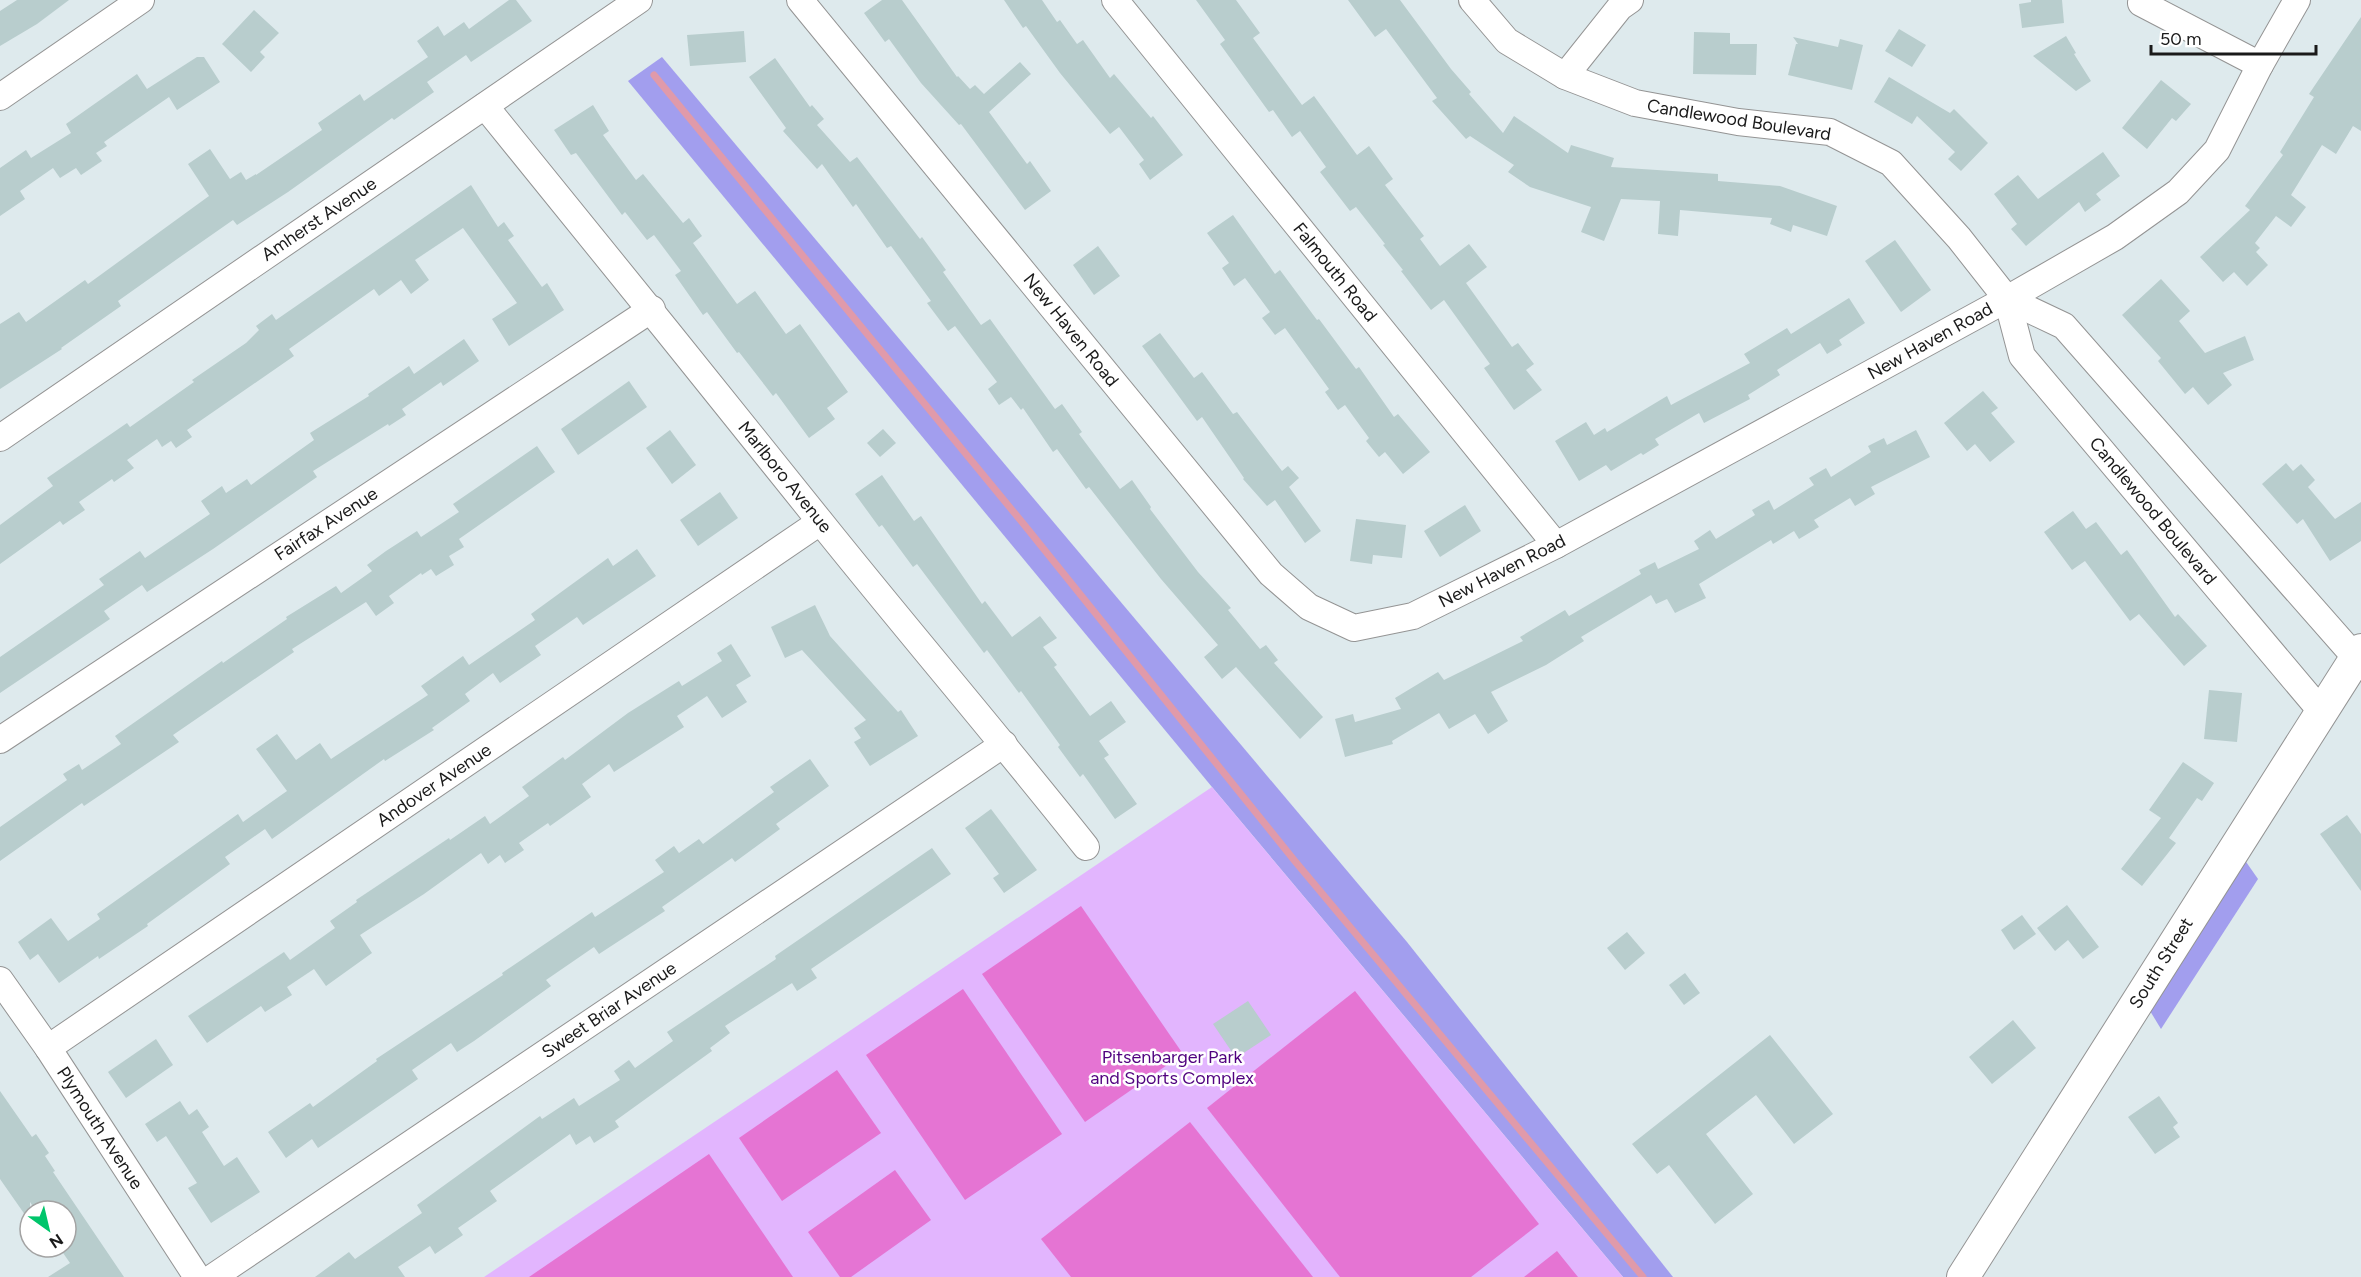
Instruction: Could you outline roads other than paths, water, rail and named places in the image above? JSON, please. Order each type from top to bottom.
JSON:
[{"type":"street","points":[[0,97],[141,0]]},
{"type":"street","name":"Amherst Avenue","points":[[0,438],[639,0]]},
{"type":"street","name":"New Haven Road","points":[[800,0],[1271,574],[1309,607],[1354,628],[1413,616],[1556,545],[2007,299],[2115,237],[2178,192],[2217,150],[2296,0]]},
{"type":"street","name":"Falmouth Road","points":[[1115,0],[1556,545]]},
{"type":"street","name":"Candlewood Boulevard","points":[[1472,0],[1507,41],[1565,76],[1635,103],[1738,122],[1830,132],[1891,163],[1959,238],[2007,299],[2022,356],[2321,711]]},
{"type":"street","points":[[1565,76],[1620,7],[1630,0]]},
{"type":"street","points":[[2141,3],[2260,65]]},
{"type":"street","name":"Marlboro Avenue","points":[[485,106],[652,309],[820,522],[1086,847]]},
{"type":"street","name":"Candlewood Boulevard","points":[[2007,299],[2064,326],[2359,654]]},
{"type":"street","name":"Fairfax Avenue","points":[[0,740],[652,309]]},
{"type":"street","name":"Andover Avenue","points":[[48,1048],[820,522]]},
{"type":"street","name":"South Street","points":[[1963,1277],[2359,654]]},
{"type":"street","name":"Sweet Briar Avenue","points":[[213,1277],[1004,744]]},
{"type":"street","name":"Plymouth Avenue","points":[[0,980],[48,1048],[197,1277]]},
{"type":"waterway","points":[[654,75],[1026,527],[1294,860],[1643,1277]]},
{"type":"park label","name":"Pitsenbarger Park and Sports Complex","points":[[1172,1067]]}]
